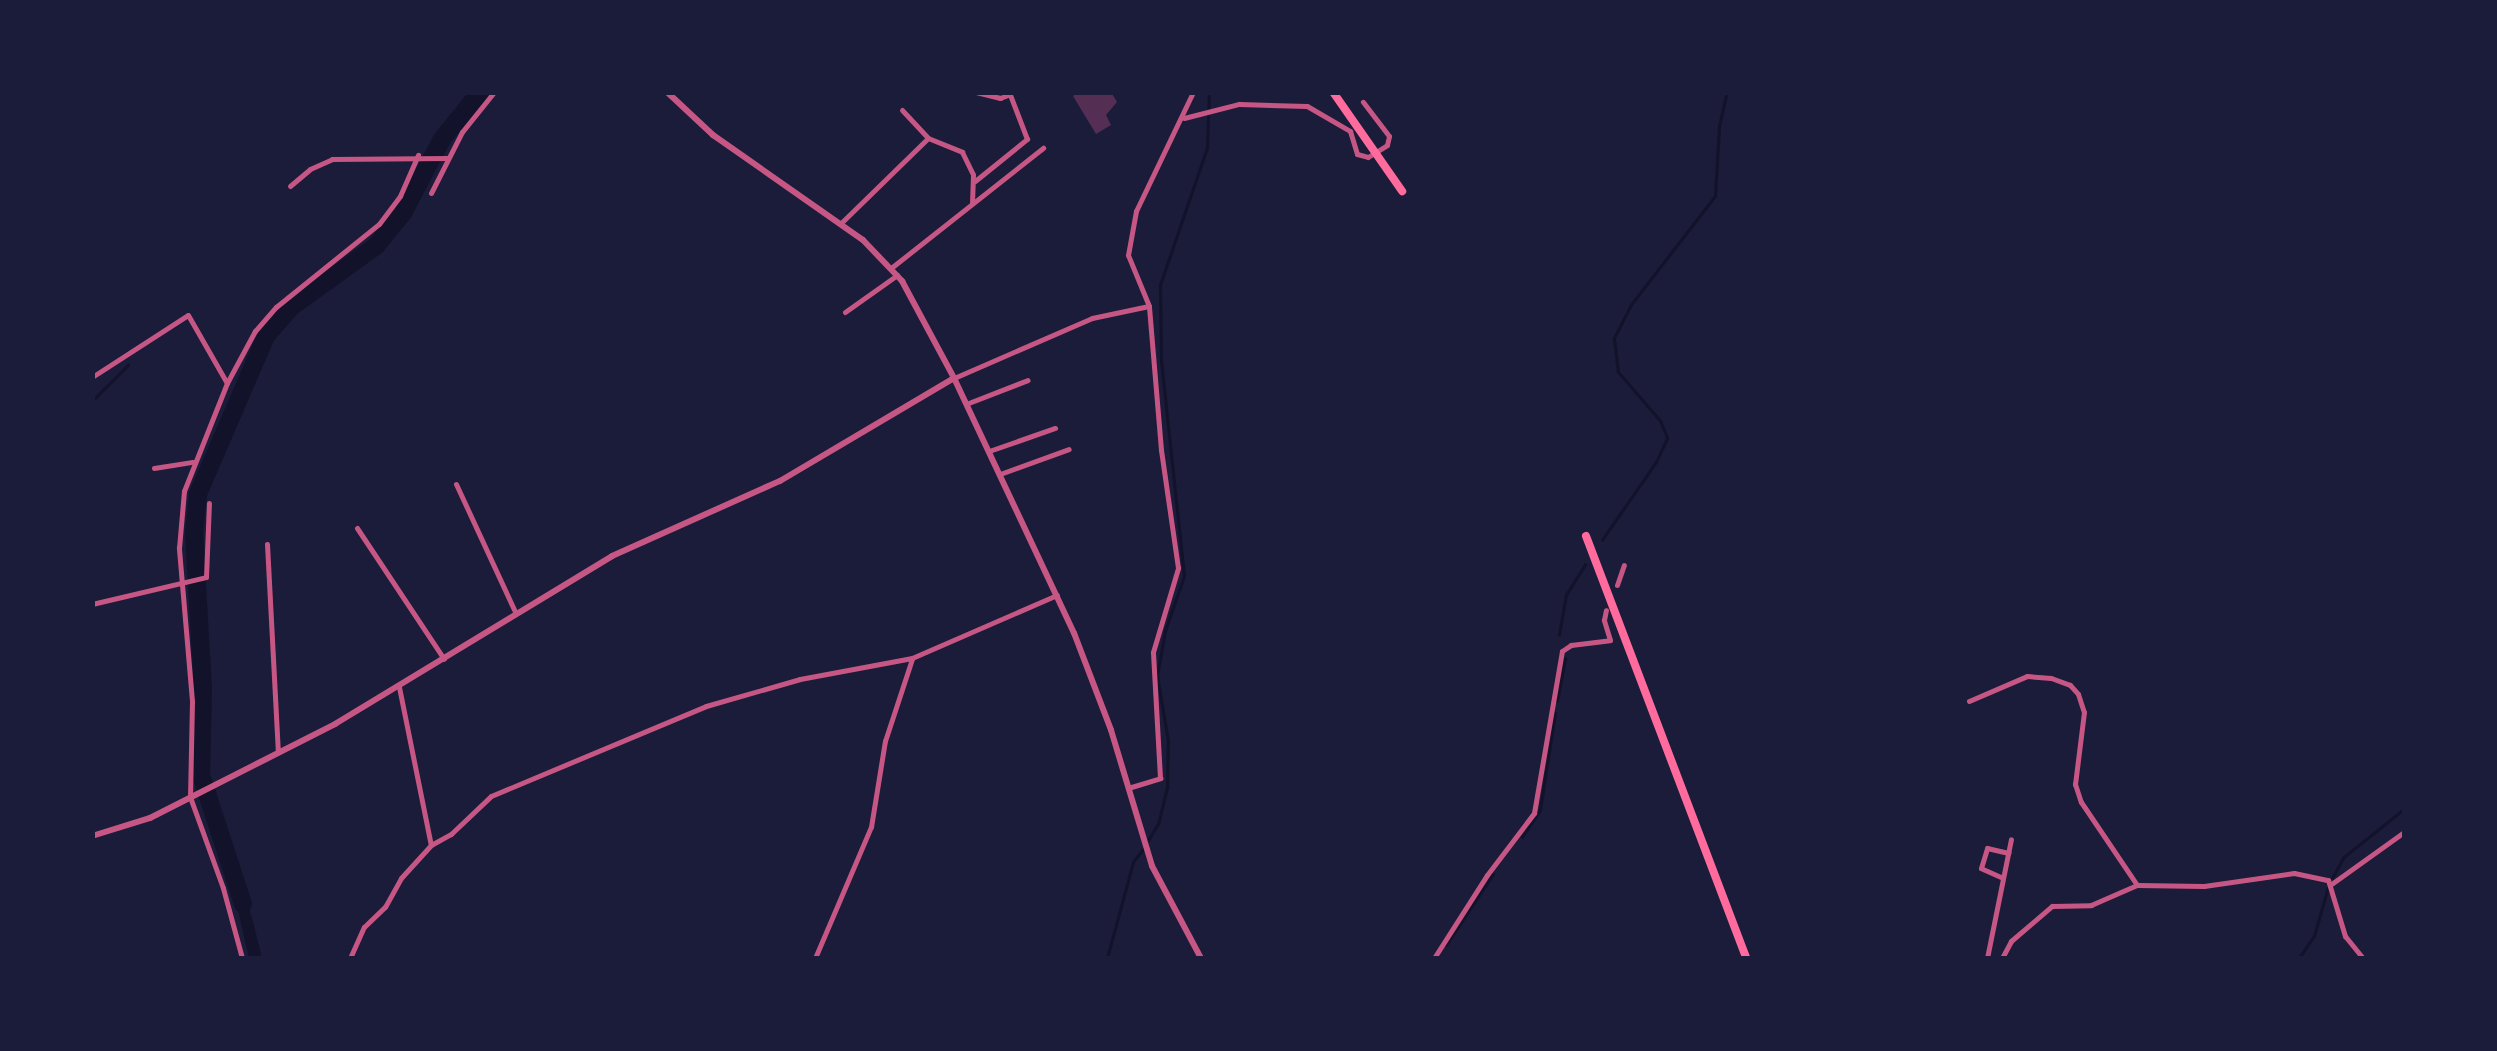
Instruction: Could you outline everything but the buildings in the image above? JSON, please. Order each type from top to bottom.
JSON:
[{"type":"highway","points":[[1333,92],[1402,191]]},
{"type":"highway","points":[[1586,536],[1746,958]]},
{"type":"street","points":[[431,192],[444,158],[494,92]]},
{"type":"street","points":[[668,92],[708,132],[840,224],[894,271],[954,378],[1057,595],[1096,686],[1146,850],[1202,958]]},
{"type":"street","points":[[975,182],[1027,140],[1008,94],[1000,98],[976,92]]},
{"type":"street","points":[[1128,788],[1160,778],[1162,749],[1152,652],[1178,568],[1161,450],[1149,306],[1128,254],[1134,220],[1193,92]]},
{"type":"street","points":[[1184,118],[1239,104],[1307,106],[1350,130],[1363,158],[1378,154],[1387,146],[1389,136],[1362,102]]},
{"type":"street","points":[[902,110],[928,138],[962,152],[975,182],[972,205]]},
{"type":"street","points":[[840,224],[928,138]]},
{"type":"street","points":[[844,312],[1044,148]]},
{"type":"street","points":[[242,958],[193,795],[181,508],[194,462],[227,383],[267,315],[390,212],[420,156]]},
{"type":"street","points":[[290,186],[310,169],[332,160],[444,158]]},
{"type":"street","points":[[92,836],[137,824],[278,752],[398,687],[612,556],[780,481],[954,378],[1092,318],[1149,306]]},
{"type":"street","points":[[92,376],[188,315],[227,383]]},
{"type":"street","points":[[966,404],[1028,380]]},
{"type":"street","points":[[988,450],[1055,428]]},
{"type":"street","points":[[1000,474],[1069,449]]},
{"type":"street","points":[[154,468],[194,462]]},
{"type":"street","points":[[456,484],[516,614]]},
{"type":"street","points":[[92,604],[206,577],[209,503]]},
{"type":"street","points":[[356,528],[444,659]]},
{"type":"street","points":[[266,544],[278,752]]},
{"type":"street","points":[[1617,585],[1624,565]]},
{"type":"street","points":[[350,958],[364,927],[431,845],[451,834],[491,796],[706,706],[800,679],[912,658],[1057,595]]},
{"type":"street","points":[[1434,958],[1486,875],[1534,813],[1562,651],[1571,645],[1610,640],[1604,620],[1606,610]]},
{"type":"street","points":[[815,958],[871,826],[885,741],[912,658]]},
{"type":"street","points":[[1969,701],[2027,676],[2070,685],[2084,712],[2075,784],[2081,802],[2138,885]]},
{"type":"street","points":[[398,687],[431,845]]},
{"type":"street","points":[[2330,885],[2404,832]]},
{"type":"street","points":[[1988,958],[2011,838]]},
{"type":"street","points":[[2003,878],[1981,868],[1987,848],[2008,853]]},
{"type":"street","points":[[2002,958],[2011,941],[2052,906],[2091,904],[2138,885],[2204,886],[2300,873],[2328,880],[2345,936],[2363,958]]},
{"type":"shaded area","points":[[241,880],[262,958],[249,958],[233,889]]},
{"type":"waterway","points":[[243,904],[201,775],[203,689],[194,533],[198,494],[266,336],[290,308],[376,246],[403,213],[442,139],[480,92]]},
{"type":"waterway","points":[[1147,842],[1158,824],[1167,787],[1168,741],[1157,676],[1165,631],[1184,576],[1161,360],[1160,285],[1207,148],[1209,92]]},
{"type":"waterway","points":[[1602,540],[1656,462],[1667,438],[1660,421],[1618,372],[1614,338],[1630,306],[1715,196],[1719,126],[1727,92]]},
{"type":"waterway","points":[[92,401],[128,365]]},
{"type":"waterway","points":[[1559,635],[1566,595],[1585,565]]},
{"type":"waterway","points":[[1557,701],[1565,659]]},
{"type":"waterway","points":[[1522,837],[1540,810],[1555,713]]},
{"type":"waterway","points":[[2331,880],[2344,857],[2404,809]]},
{"type":"waterway","points":[[1107,958],[1133,862],[1143,849]]},
{"type":"waterway","points":[[1446,945],[1493,874]]},
{"type":"waterway","points":[[2299,958],[2314,936],[2328,887]]}]
